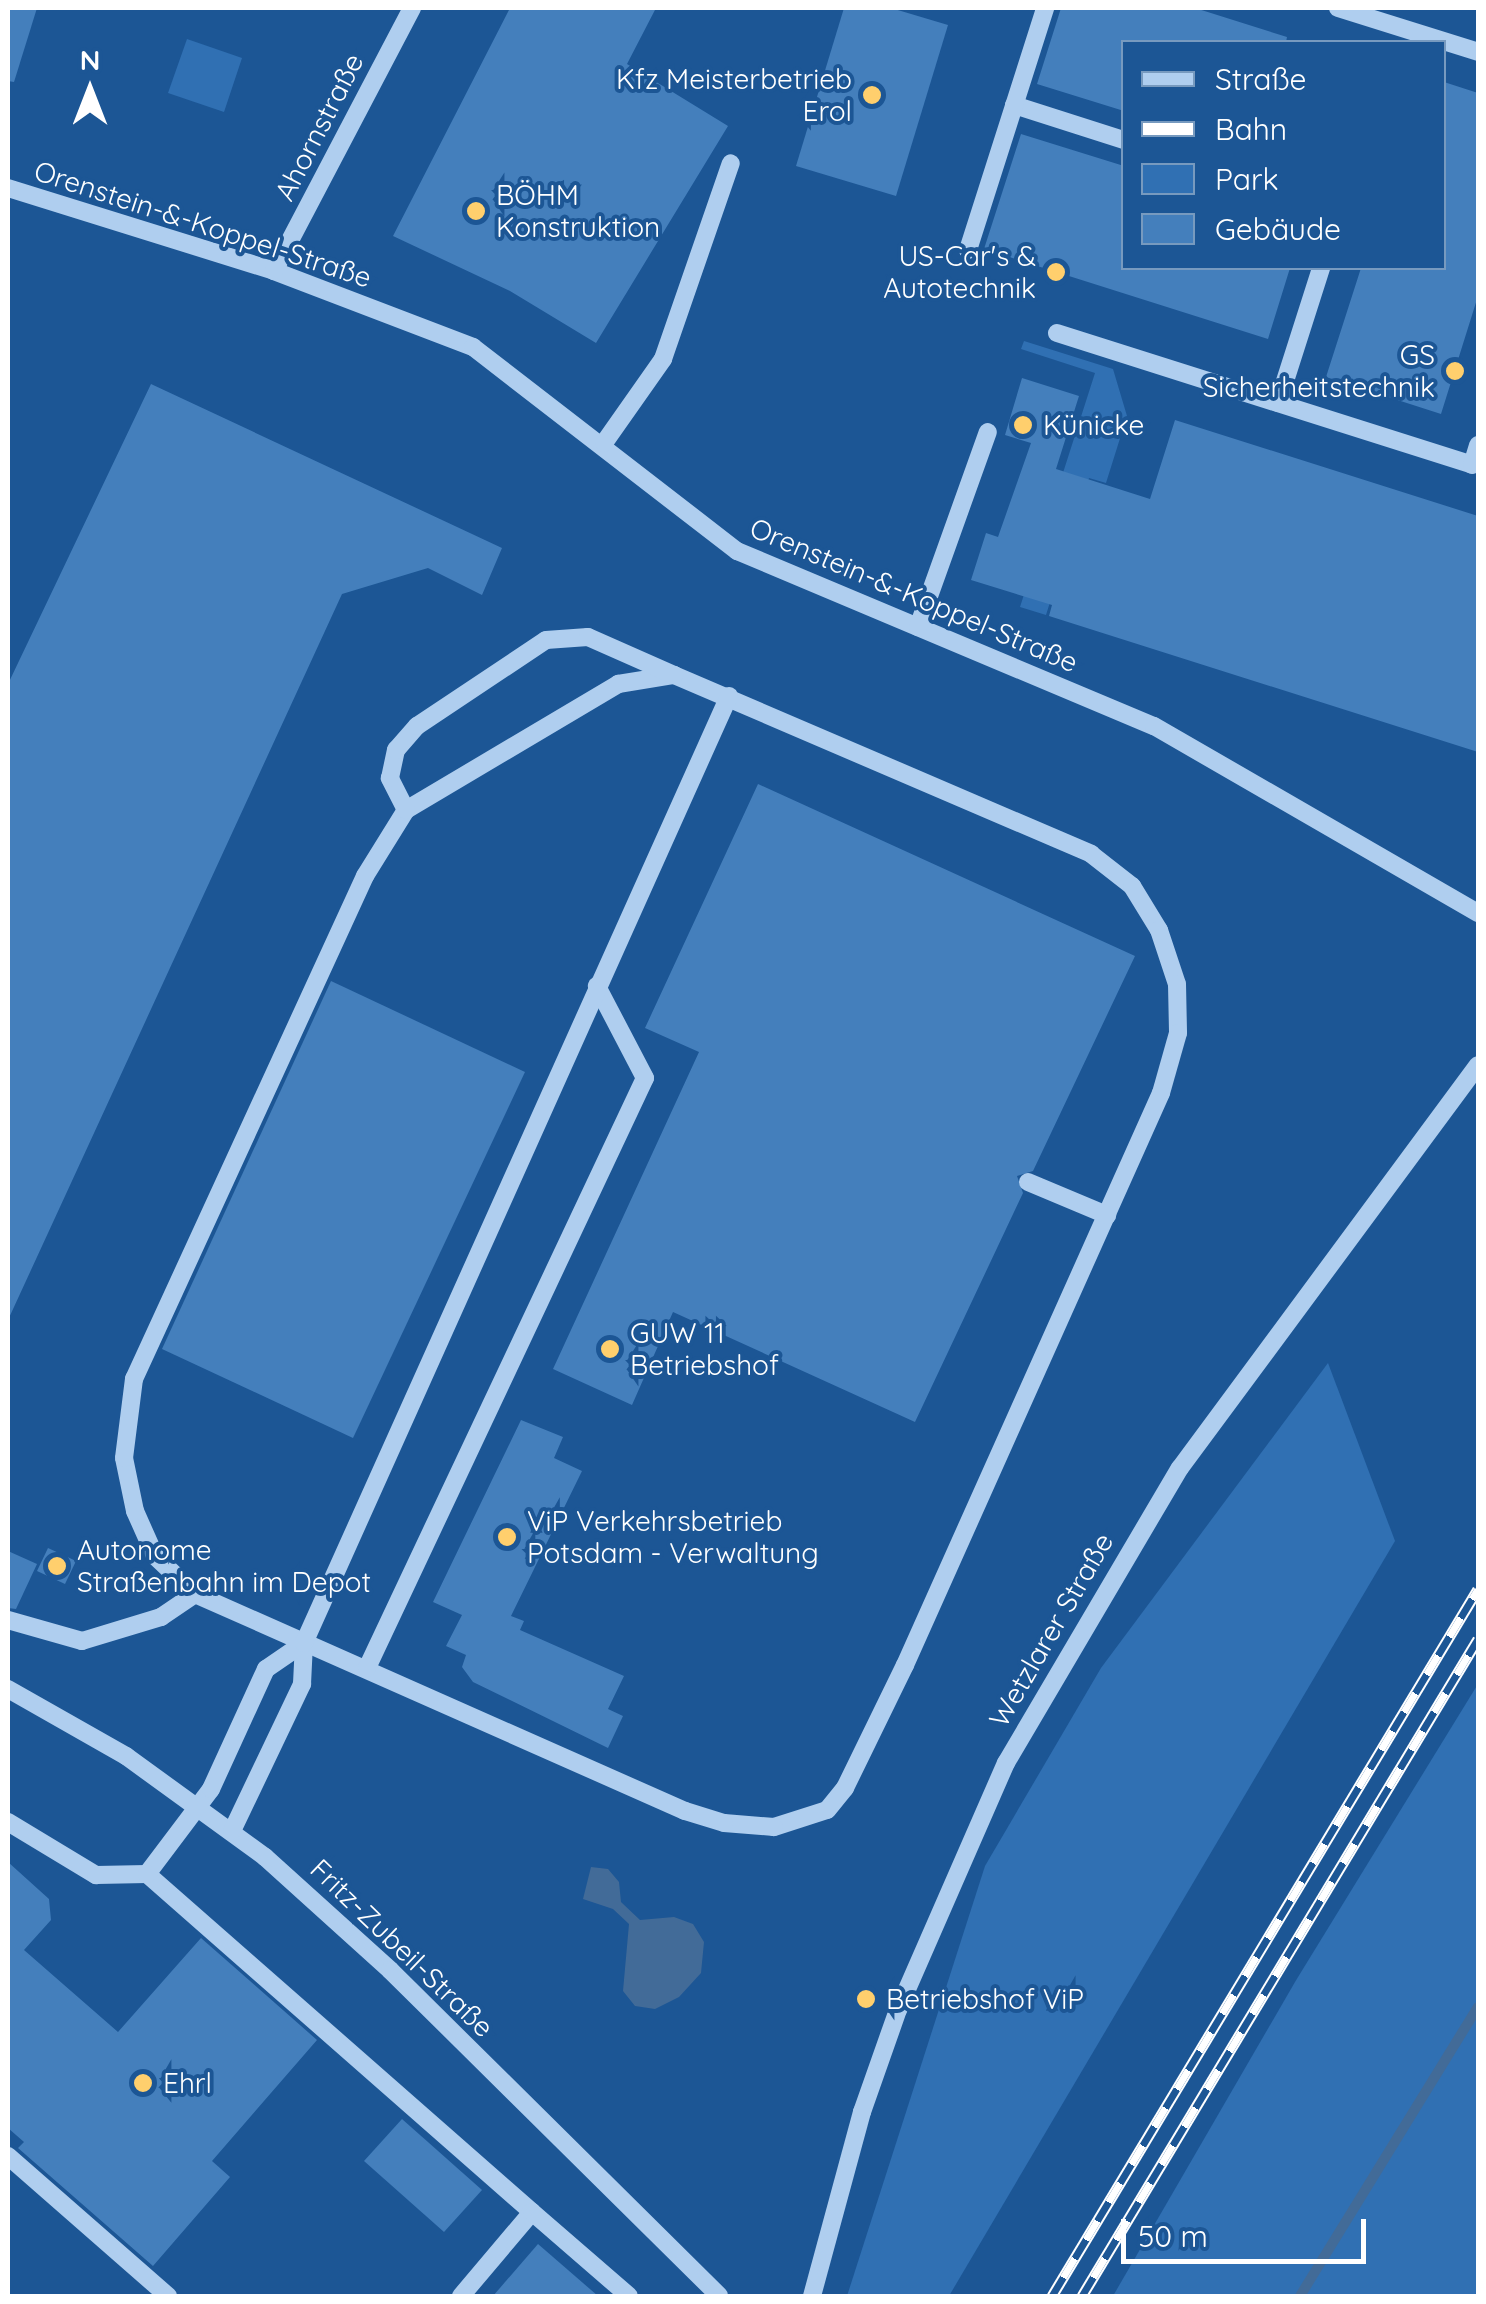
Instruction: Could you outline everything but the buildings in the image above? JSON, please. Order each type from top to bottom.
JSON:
[{"type":"street","name":"Ahornstraße","points":[[274,271],[412,8]]},
{"type":"street","points":[[968,250],[1045,8]]},
{"type":"street","points":[[1338,8],[1396,35]]},
{"type":"street","points":[[1446,45],[1478,52]]},
{"type":"street","points":[[1014,105],[1121,139]]},
{"type":"street","points":[[604,444],[663,359],[730,163]]},
{"type":"street","name":"Orenstein-&-Koppel-Straße","points":[[8,188],[274,271],[473,347],[604,444],[737,552],[1213,756],[1478,912]]},
{"type":"street","points":[[1278,403],[1320,270]]},
{"type":"street","points":[[1057,333],[1475,466],[1478,445]]},
{"type":"street","points":[[918,627],[988,432]]},
{"type":"street","points":[[406,810],[390,778],[396,750],[418,726],[546,640],[588,637],[1091,854],[1132,886],[1158,930],[1177,984],[1178,1033],[1161,1093],[905,1666],[846,1788],[827,1810],[774,1826],[724,1823],[195,1594],[156,1556],[135,1512],[124,1458],[134,1379],[365,876],[406,810],[618,684],[674,675]]},
{"type":"street","points":[[232,1831],[302,1684],[304,1642],[729,696]]},
{"type":"street","points":[[366,1668],[645,1078],[597,986]]},
{"type":"street","name":"Wetzlarer Straße","points":[[812,2296],[862,2112],[898,2010],[1006,1763],[1180,1468],[1478,1064]]},
{"type":"street","points":[[1028,1182],[1108,1216]]},
{"type":"street","points":[[8,1620],[82,1642],[162,1617],[195,1594]]},
{"type":"street","points":[[147,1874],[200,1805],[266,1669],[304,1642]]},
{"type":"street","name":"Fritz-Zubeil-Straße","points":[[8,1689],[200,1805],[232,1831],[377,1958],[718,2296]]},
{"type":"street","points":[[8,1822],[96,1875],[147,1874],[628,2296]]},
{"type":"street","points":[[8,2156],[168,2296]]},
{"type":"street","points":[[461,2296],[532,2212]]},
{"type":"green space","points":[[187,39],[242,58],[224,112],[168,93]]},
{"type":"green space","points":[[1024,341],[1113,369],[1127,416],[1106,483],[1089,478],[1046,615],[1020,607],[1095,373],[1021,349]]},
{"type":"green space","points":[[1328,1363],[1395,1541],[949,2296],[847,2296],[985,1866],[1101,1668]]},
{"type":"green space","points":[[1478,1684],[1478,2296],[1113,2296],[1295,1982]]},
{"type":"shaded area","points":[[591,1867],[608,1869],[619,1882],[621,1902],[640,1920],[674,1917],[693,1924],[704,1942],[701,1973],[679,1997],[655,2009],[635,2006],[623,1991],[629,1924],[613,1909],[583,1899]]},
{"type":"waterway","points":[[1300,2296],[1478,2007]]},
{"type":"railway","points":[[1052,2296],[1478,1589]]},
{"type":"railway","points":[[1082,2296],[1478,1639]]},
{"type":"place","name":"Kfz Meisterbetrieb Erol","points":[[872,95]]},
{"type":"place","name":"BÖHM Konstruktion","points":[[476,211]]},
{"type":"place","name":"US-Car's & Autotechnik","points":[[1056,272]]},
{"type":"place","name":"GS Sicherheitstechnik","points":[[1455,371]]},
{"type":"place","name":"Künicke","points":[[1023,425]]},
{"type":"place","name":"GUW 11 Betriebshof","points":[[610,1349]]},
{"type":"place","name":"ViP Verkehrsbetrieb Potsdam - Verwaltung","points":[[507,1537]]},
{"type":"place","name":"Autonome Straßenbahn im Depot","points":[[57,1566]]},
{"type":"place","name":"Betriebshof ViP","points":[[866,1999]]},
{"type":"place","name":"Ehrl","points":[[143,2083]]}]
